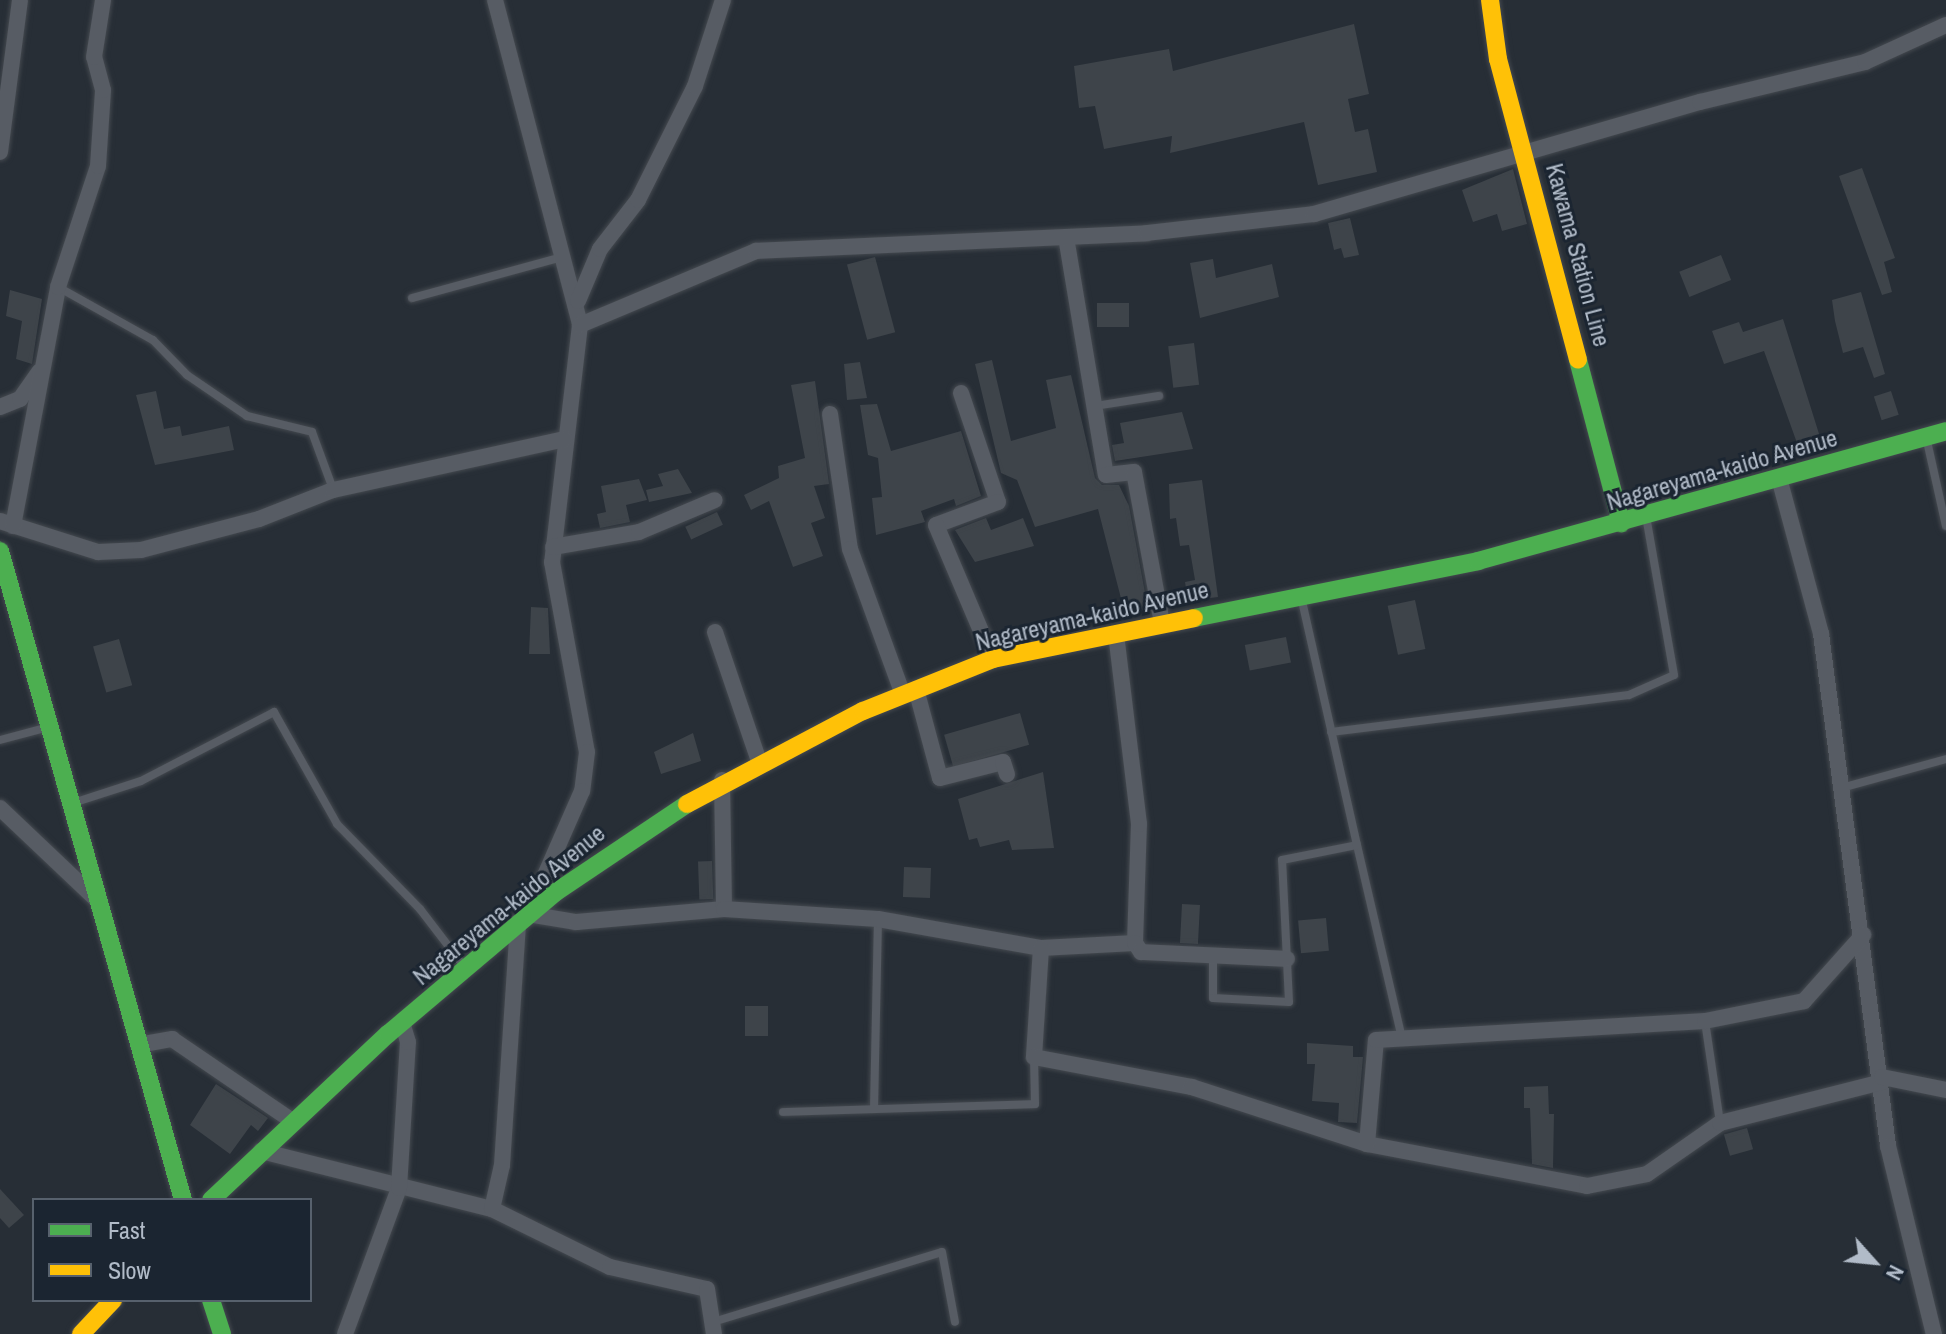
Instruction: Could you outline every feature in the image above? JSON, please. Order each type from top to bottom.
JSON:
[{"type":"main road","name":"Kawama Station Line","points":[[1490,0],[1498,59],[1527,156],[1621,523]]},
{"type":"main road","name":"Nagareyama-kaido Avenue","points":[[213,1198],[292,1121],[523,918],[722,780],[909,692],[993,659],[1478,561],[1946,431]]},
{"type":"main road","points":[[0,551],[182,1198]]},
{"type":"main road","points":[[81,1334],[111,1302]]},
{"type":"main road","points":[[212,1302],[222,1334]]},
{"type":"street","points":[[0,152],[20,0]]},
{"type":"street","points":[[103,0],[94,57],[103,90],[98,166],[58,287],[7,524],[98,552],[141,550],[259,519],[333,490],[564,439]]},
{"type":"street","points":[[492,1209],[502,1165],[523,918],[582,791],[587,752],[553,588],[553,547],[564,439],[580,325],[578,301],[563,257],[495,0]]},
{"type":"street","points":[[578,301],[600,249],[638,200],[708,60],[723,0]]},
{"type":"street","points":[[580,325],[756,251],[1244,226],[1314,214],[1527,156],[1700,102],[1865,62],[1946,25]]},
{"type":"street","points":[[1066,237],[1106,475],[1134,472],[1162,623]]},
{"type":"street","points":[[0,407],[20,399],[42,368]]},
{"type":"street","points":[[961,393],[998,502],[936,525],[993,659]]},
{"type":"street","points":[[830,414],[850,549],[909,692],[940,778],[1003,762],[1007,774]]},
{"type":"street","points":[[1779,478],[1810,577],[1863,935],[1888,1146],[1934,1334]]},
{"type":"street","points":[[553,547],[629,535],[715,500]]},
{"type":"street","points":[[715,632],[759,761]]},
{"type":"street","points":[[1116,633],[1139,824],[1135,943],[1141,952],[1287,959]]},
{"type":"street","points":[[722,780],[724,909]]},
{"type":"street","points":[[0,808],[100,903]]},
{"type":"street","points":[[523,918],[576,922],[724,909],[878,919],[1041,948],[1135,943]]},
{"type":"street","points":[[1367,1144],[1376,1040],[1705,1021],[1804,1001],[1863,935]]},
{"type":"street","points":[[1041,948],[1034,1057],[1192,1087],[1367,1144],[1587,1186],[1647,1174],[1720,1123],[1882,1080],[1946,1090]]},
{"type":"street","points":[[345,1334],[399,1188],[408,1042],[402,1022]]},
{"type":"street","points":[[138,1045],[172,1039],[292,1121]]},
{"type":"street","points":[[261,1151],[492,1209],[610,1267],[707,1289],[713,1328]]},
{"type":"lane","points":[[412,298],[563,257]]},
{"type":"lane","points":[[58,287],[153,340],[187,375],[247,416],[312,432],[333,490]]},
{"type":"lane","points":[[1094,407],[1159,396]]},
{"type":"lane","points":[[1926,436],[1946,526]]},
{"type":"lane","points":[[1331,732],[1629,695],[1674,675],[1646,516]]},
{"type":"lane","points":[[1301,597],[1402,1040]]},
{"type":"lane","points":[[72,803],[141,781],[274,712],[337,824],[420,909],[465,967]]},
{"type":"lane","points":[[0,740],[50,727]]},
{"type":"lane","points":[[1841,788],[1946,759]]},
{"type":"lane","points":[[1213,955],[1213,998],[1289,1002],[1282,860],[1357,845]]},
{"type":"lane","points":[[874,1109],[878,919]]},
{"type":"lane","points":[[1705,1021],[1720,1123]]},
{"type":"lane","points":[[783,1112],[1035,1104],[1034,1057]]},
{"type":"lane","points":[[713,1328],[942,1252],[955,1322]]},
{"type":"building","points":[[1354,24],[1369,94],[1348,99],[1355,132],[1368,129],[1377,172],[1318,185],[1304,122],[1170,153],[1172,136],[1104,149],[1095,106],[1079,108],[1074,66],[1169,49],[1173,71]]},
{"type":"building","points":[[1862,168],[1895,258],[1884,262],[1892,292],[1882,295],[1839,176]]},
{"type":"building","points":[[1513,169],[1527,224],[1502,231],[1497,214],[1473,222],[1462,190]]},
{"type":"building","points":[[1350,218],[1359,255],[1344,258],[1341,248],[1334,250],[1328,223]]},
{"type":"building","points":[[1721,255],[1731,280],[1689,297],[1679,272]]},
{"type":"building","points":[[875,257],[895,332],[867,340],[847,265]]},
{"type":"building","points":[[1213,259],[1216,278],[1272,264],[1279,297],[1200,318],[1190,263]]},
{"type":"building","points":[[10,290],[42,299],[32,364],[16,359],[22,321],[6,316]]},
{"type":"building","points":[[1861,292],[1885,374],[1874,378],[1863,347],[1843,353],[1835,321],[1832,300]]},
{"type":"building","points":[[1097,303],[1129,303],[1129,327],[1097,327]]},
{"type":"building","points":[[1783,319],[1820,437],[1797,443],[1764,351],[1724,364],[1712,331],[1739,322],[1743,332]]},
{"type":"building","points":[[1194,343],[1199,385],[1173,388],[1168,346]]},
{"type":"building","points":[[992,360],[1011,441],[1056,428],[1046,380],[1071,375],[1095,478],[1102,485],[1119,485],[1129,506],[1148,609],[1125,614],[1098,509],[1035,527],[1017,480],[1001,473],[975,364]]},
{"type":"building","points":[[860,362],[867,398],[847,400],[844,364]]},
{"type":"building","points":[[815,381],[829,484],[814,486],[825,518],[811,523],[823,556],[793,567],[769,501],[751,510],[744,495],[779,478],[778,466],[805,458],[791,385]]},
{"type":"building","points":[[156,391],[164,429],[180,426],[182,436],[229,426],[234,450],[155,465],[136,395]]},
{"type":"building","points":[[1891,391],[1899,415],[1882,420],[1874,397]]},
{"type":"building","points":[[877,404],[891,451],[961,431],[981,496],[956,506],[954,499],[921,511],[925,522],[876,535],[872,498],[882,497],[878,458],[868,455],[860,405]]},
{"type":"building","points":[[1182,412],[1193,449],[1115,461],[1112,445],[1124,443],[1120,423]]},
{"type":"building","points":[[678,469],[692,493],[649,502],[646,490],[663,486],[658,474]]},
{"type":"building","points":[[639,479],[647,500],[626,505],[630,522],[600,528],[597,514],[606,512],[601,486]]},
{"type":"building","points":[[1202,480],[1218,597],[1188,601],[1185,582],[1195,580],[1189,545],[1180,546],[1176,518],[1170,519],[1169,484]]},
{"type":"building","points":[[717,512],[723,525],[691,539],[685,527]]},
{"type":"building","points":[[986,518],[991,530],[1023,518],[1034,546],[975,562],[955,530]]},
{"type":"building","points":[[1415,600],[1425,649],[1398,655],[1388,606]]},
{"type":"building","points":[[531,607],[548,608],[550,654],[529,654]]},
{"type":"building","points":[[1286,637],[1291,663],[1250,671],[1245,645]]},
{"type":"building","points":[[119,639],[132,685],[106,693],[93,646]]},
{"type":"building","points":[[1020,713],[1029,745],[953,766],[944,735]]},
{"type":"building","points":[[693,733],[701,761],[661,774],[654,752]]},
{"type":"building","points":[[1043,772],[1054,848],[1012,850],[1009,840],[980,847],[977,838],[969,840],[958,799]]},
{"type":"building","points":[[698,861],[712,861],[713,899],[699,899]]},
{"type":"building","points":[[904,867],[931,868],[930,898],[903,897]]},
{"type":"building","points":[[1182,904],[1200,905],[1198,944],[1180,943]]},
{"type":"building","points":[[1326,918],[1329,951],[1301,953],[1298,920]]},
{"type":"building","points":[[745,1006],[768,1006],[768,1036],[745,1036]]},
{"type":"building","points":[[1307,1043],[1353,1046],[1353,1057],[1363,1057],[1357,1123],[1338,1122],[1339,1103],[1312,1101],[1315,1064],[1307,1064]]},
{"type":"building","points":[[216,1084],[268,1118],[258,1131],[251,1125],[230,1154],[190,1125]]},
{"type":"building","points":[[1548,1086],[1549,1114],[1554,1114],[1553,1168],[1532,1164],[1530,1108],[1524,1108],[1524,1087]]},
{"type":"building","points":[[1747,1128],[1753,1149],[1730,1156],[1724,1135]]},
{"type":"building","points":[[0,1189],[24,1215],[9,1228],[0,1218]]},
{"type":"traffic: fast","points":[[1578,360],[1621,523]]},
{"type":"traffic: fast","points":[[1194,618],[1478,561],[1946,431]]},
{"type":"traffic: fast","points":[[0,551],[182,1198]]},
{"type":"traffic: fast","points":[[213,1198],[388,1034],[556,892],[687,804]]},
{"type":"traffic: fast","points":[[212,1302],[222,1334]]},
{"type":"traffic: slow","points":[[1490,0],[1498,59],[1578,360]]},
{"type":"traffic: slow","points":[[687,804],[863,711],[993,659],[1194,618]]},
{"type":"traffic: slow","points":[[81,1334],[111,1302]]}]
